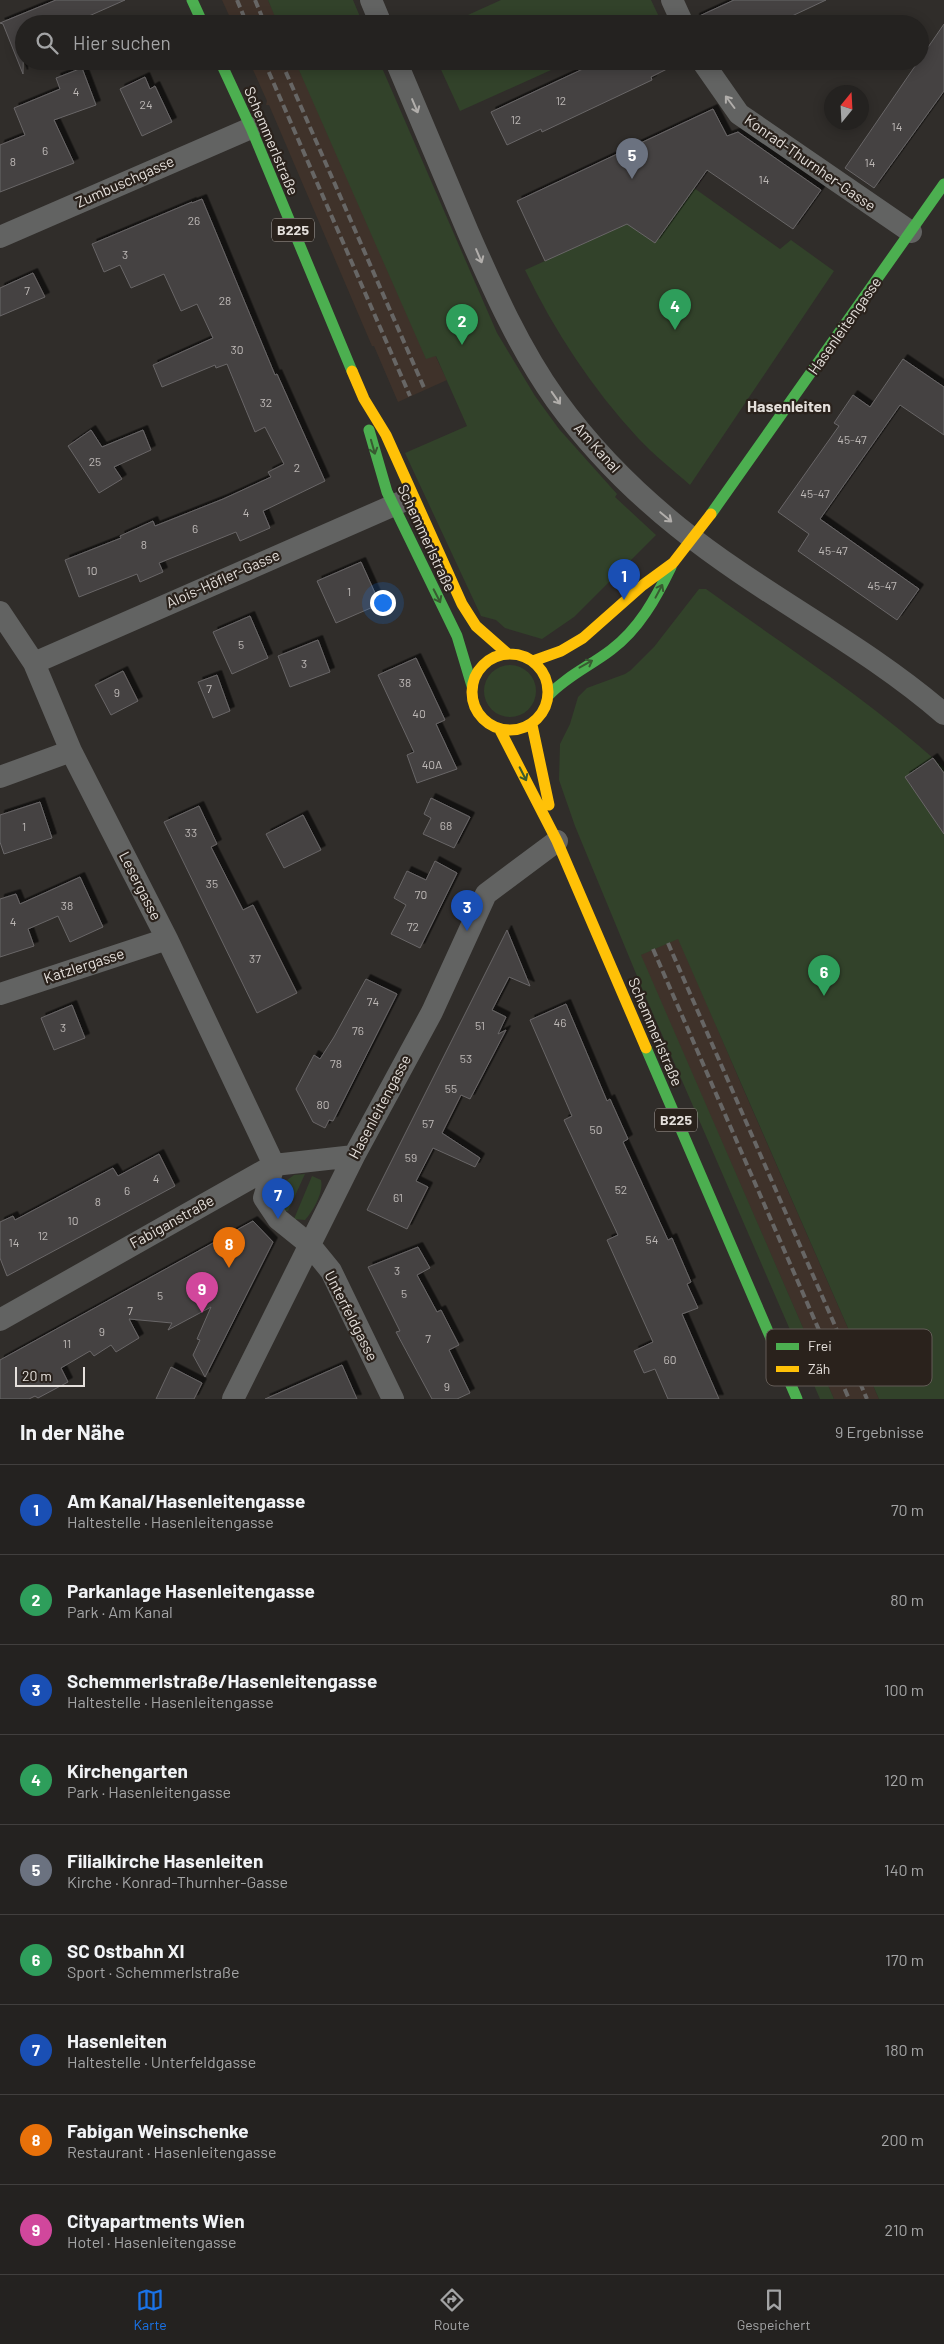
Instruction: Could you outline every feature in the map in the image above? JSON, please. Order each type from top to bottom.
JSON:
[{"type":"main road","points":[[192,0],[199,15]]},
{"type":"main road","name":"Schemmerlstraße","points":[[224,70],[251,128],[364,399],[386,436],[462,604],[476,626],[508,654]]},
{"type":"main road","name":"Hasenleitengasse","points":[[533,661],[561,651],[583,638],[643,585],[673,563],[694,539],[944,184]]},
{"type":"main road","name":"Schemmerlstraße","points":[[364,399],[371,441],[391,506],[457,636],[468,664],[472,686]]},
{"type":"main road","name":"Hasenleitengasse","points":[[549,695],[571,673],[606,653],[630,633],[658,593],[673,563]]},
{"type":"main road","points":[[472,686],[477,672],[485,663],[496,656],[508,654]]},
{"type":"main road","name":"B225","points":[[508,654],[522,656],[533,661]]},
{"type":"main road","points":[[500,730],[518,730],[532,725],[546,706],[549,695],[547,681],[541,669],[533,661]]},
{"type":"main road","name":"B225","points":[[472,686],[472,699],[477,712],[488,724],[500,730]]},
{"type":"main road","name":"Schemmerlstraße","points":[[532,725],[557,841]]},
{"type":"main road","name":"Schemmerlstraße","points":[[500,730],[557,841],[767,1329]]},
{"type":"main road","name":"Schemmerlstraße","points":[[791,1386],[797,1399]]},
{"type":"street","points":[[371,0],[377,15]]},
{"type":"street","points":[[672,0],[680,15]]},
{"type":"street","name":"Am Kanal","points":[[400,70],[495,294],[555,398],[592,446],[657,509],[694,539],[793,609],[895,674],[944,714]]},
{"type":"street","name":"Konrad-Thurnher-Gasse","points":[[708,70],[739,114],[911,232]]},
{"type":"street","name":"Zumbuschgasse","points":[[0,236],[251,128]]},
{"type":"street","name":"Alois-Höfler-Gasse","points":[[34,663],[413,497]]},
{"type":"street","name":"Lesergasse","points":[[0,612],[34,663],[71,751],[168,939],[274,1165]]},
{"type":"street","points":[[0,777],[71,751]]},
{"type":"street","name":"Hasenleitengasse","points":[[233,1399],[354,1156],[432,1012],[486,894],[557,841]]},
{"type":"street","name":"Katzlergasse","points":[[0,994],[168,939]]},
{"type":"street","name":"Fabiganstraße","points":[[0,1320],[274,1165],[354,1156]]},
{"type":"street","name":"Unterfeldgasse","points":[[274,1165],[264,1198],[278,1219],[309,1244],[331,1271],[392,1399]]},
{"type":"shaded area","points":[[222,0],[268,0],[275,15],[229,15]]},
{"type":"shaded area","points":[[253,70],[299,70],[447,380],[398,402],[374,346],[372,346],[269,105],[266,105],[267,101]]},
{"type":"shaded area","points":[[679,938],[848,1329],[803,1329],[640,955]]},
{"type":"shaded area","points":[[828,1386],[873,1386],[879,1399],[834,1399]]},
{"type":"green space","points":[[268,0],[353,0],[359,15],[274,15]]},
{"type":"green space","points":[[501,0],[651,0],[658,15],[468,15]]},
{"type":"green space","points":[[299,70],[383,70],[497,333],[535,396],[559,429],[617,494],[615,497],[656,535],[574,617],[542,639],[505,628],[496,620],[481,616],[405,453],[467,426],[436,356],[426,359]]},
{"type":"green space","points":[[441,70],[551,70],[460,111]]},
{"type":"green space","points":[[694,188],[780,249],[791,240],[834,271],[690,485],[644,444],[605,399],[562,337],[525,270],[627,224]]},
{"type":"green space","points":[[699,589],[706,589],[858,697],[944,768],[944,1399],[879,1399],[873,1386],[932,1386],[932,1329],[848,1329],[678,939],[641,955],[804,1329],[790,1329],[644,993],[575,826],[559,780],[560,744],[570,724],[578,697],[587,688],[625,674],[654,647]]},
{"type":"green space","points":[[510,665],[520,667],[528,673],[534,681],[536,691],[534,701],[528,709],[520,715],[510,717],[500,715],[492,709],[486,701],[484,691],[486,681],[492,673],[500,667]]},
{"type":"green space","points":[[305,1174],[288,1211],[284,1211],[277,1202],[279,1186],[294,1175]]},
{"type":"green space","points":[[312,1176],[321,1180],[322,1185],[317,1201],[305,1220],[294,1219]]},
{"type":"green space","points":[[814,1386],[828,1386],[834,1399],[820,1399]]},
{"type":"building","points":[[56,0],[125,0],[91,15],[19,15]]},
{"type":"building","points":[[734,0],[826,0],[794,15],[702,15]]},
{"type":"building","points":[[15,17],[15,54],[3,24],[0,23]]},
{"type":"building","points":[[944,24],[944,91],[874,188],[845,168],[912,70],[929,70],[929,46]]},
{"type":"building","points":[[77,70],[83,70],[96,105],[54,120],[74,163],[0,192],[0,145],[25,135],[14,108],[60,89],[56,78]]},
{"type":"building","points":[[581,70],[665,70],[651,77],[652,80],[542,132],[541,129],[507,145],[491,112]]},
{"type":"building","points":[[145,77],[150,89],[155,86],[172,122],[142,136],[120,89]]},
{"type":"building","points":[[713,109],[727,136],[738,132],[821,190],[793,229],[707,170],[655,243],[627,224],[545,261],[517,201]]},
{"type":"building","points":[[202,199],[275,375],[277,374],[325,481],[263,511],[270,528],[240,541],[236,532],[159,563],[163,572],[140,582],[137,574],[79,597],[65,560],[121,538],[120,536],[153,521],[155,526],[223,499],[271,477],[268,472],[284,464],[265,427],[255,432],[227,364],[216,368],[215,365],[162,387],[153,365],[213,338],[197,304],[181,311],[164,274],[131,288],[120,265],[104,272],[92,244]]},
{"type":"building","points":[[33,273],[45,297],[0,316],[0,288]]},
{"type":"building","points":[[903,359],[944,387],[944,435],[900,405],[820,519],[919,589],[897,620],[798,551],[809,534],[778,512],[839,426],[834,423],[853,395],[870,407]]},
{"type":"building","points":[[91,430],[102,447],[143,430],[151,450],[114,467],[122,479],[99,493],[68,446]]},
{"type":"building","points":[[361,562],[380,604],[336,623],[317,581]]},
{"type":"building","points":[[250,616],[268,658],[232,674],[213,632]]},
{"type":"building","points":[[318,640],[330,672],[290,687],[278,656]]},
{"type":"building","points":[[416,658],[445,720],[436,724],[457,769],[417,783],[407,755],[414,752],[378,675]]},
{"type":"building","points":[[123,671],[138,701],[111,715],[95,685]]},
{"type":"building","points":[[217,675],[230,711],[213,718],[198,682]]},
{"type":"building","points":[[933,758],[944,773],[944,834],[905,777]]},
{"type":"building","points":[[431,798],[470,817],[454,848],[423,834],[431,818],[424,814]]},
{"type":"building","points":[[40,802],[52,838],[4,854],[0,842],[0,815]]},
{"type":"building","points":[[199,806],[217,844],[211,847],[243,910],[253,905],[297,993],[257,1013],[164,822]]},
{"type":"building","points":[[303,815],[321,850],[284,868],[266,834]]},
{"type":"building","points":[[435,861],[457,873],[420,948],[391,934],[406,905],[394,898],[407,871],[426,880]]},
{"type":"building","points":[[80,877],[103,927],[70,942],[58,916],[28,929],[34,946],[0,957],[0,899],[16,894],[20,904]]},
{"type":"building","points":[[507,930],[530,986],[509,977],[492,1010],[506,1017],[498,1034],[506,1030],[470,1099],[461,1095],[442,1133],[480,1158],[475,1167],[433,1148],[416,1181],[428,1187],[407,1229],[367,1210]]},
{"type":"building","points":[[366,979],[397,994],[333,1121],[329,1120],[325,1128],[313,1122],[296,1089],[314,1055],[320,1059],[334,1037]]},
{"type":"building","points":[[566,1004],[607,1101],[610,1099],[628,1139],[623,1142],[668,1240],[672,1238],[691,1282],[687,1284],[698,1308],[682,1314],[719,1399],[668,1399],[655,1369],[644,1373],[634,1351],[653,1342],[607,1240],[618,1235],[564,1120],[572,1116],[530,1020]]},
{"type":"building","points":[[72,1005],[85,1038],[54,1050],[41,1018]]},
{"type":"building","points":[[159,1154],[175,1186],[7,1276],[0,1258],[0,1222],[13,1216],[15,1220],[113,1168],[118,1176]]},
{"type":"building","points":[[253,1221],[273,1242],[205,1377],[193,1355],[200,1340],[197,1339],[211,1307],[168,1330],[172,1323],[129,1319],[139,1338],[116,1352],[111,1345],[94,1356],[90,1351],[61,1368],[68,1382],[38,1398],[35,1396],[29,1399],[0,1399],[0,1360]]},
{"type":"building","points":[[418,1247],[430,1268],[417,1275],[437,1312],[441,1310],[459,1345],[449,1350],[470,1393],[457,1399],[432,1399],[396,1332],[400,1331],[368,1267]]},
{"type":"building","points":[[342,1365],[357,1399],[265,1399]]},
{"type":"building","points":[[171,1367],[202,1383],[194,1399],[156,1399]]},
{"type":"railway","points":[[237,0],[243,15]]},
{"type":"railway","points":[[255,0],[261,15]]},
{"type":"railway","points":[[268,70],[410,396]]},
{"type":"railway","points":[[285,70],[425,390]]},
{"type":"railway","points":[[668,943],[836,1329]]},
{"type":"railway","points":[[653,949],[819,1329]]},
{"type":"railway","points":[[843,1386],[849,1399]]},
{"type":"railway","points":[[861,1386],[867,1399]]},
{"type":"traffic: fast","points":[[192,0],[199,15]]},
{"type":"traffic: fast","points":[[224,70],[251,128],[352,371]]},
{"type":"traffic: fast","points":[[711,514],[944,184]]},
{"type":"traffic: fast","points":[[369,430],[387,492],[457,636],[472,686]]},
{"type":"traffic: fast","points":[[549,695],[571,677],[611,650],[630,633],[653,601],[671,567]]},
{"type":"traffic: fast","points":[[646,1048],[767,1329]]},
{"type":"traffic: fast","points":[[791,1386],[797,1399]]},
{"type":"traffic: slow","points":[[352,371],[364,399],[386,435],[462,604],[476,626],[508,654]]},
{"type":"traffic: slow","points":[[533,661],[561,651],[583,638],[643,585],[673,563],[711,514]]},
{"type":"traffic: slow","points":[[503,654],[517,654],[531,660],[542,671],[548,685],[548,692],[545,707],[537,719],[517,730],[503,730],[489,724],[478,713],[472,699],[472,685],[478,671],[489,660],[503,654]]},
{"type":"traffic: slow","points":[[532,725],[549,805]]},
{"type":"traffic: slow","points":[[500,730],[557,841],[646,1048]]},
{"type":"place","name":"Filialkirche Hasenleiten","points":[[632,179]]},
{"type":"place","name":"Kirchengarten","points":[[675,330]]},
{"type":"place","name":"Parkanlage Hasenleitengasse","points":[[462,345]]},
{"type":"place","name":"Am Kanal/Hasenleitengasse","points":[[624,600]]},
{"type":"place","name":"Schemmerlstraße/Hasenleitengasse","points":[[467,931]]},
{"type":"place","name":"SC Ostbahn XI","points":[[824,996]]},
{"type":"place","name":"Hasenleiten","points":[[278,1219]]},
{"type":"place","name":"Fabigan Weinschenke","points":[[229,1268]]},
{"type":"place","name":"Cityapartments Wien","points":[[202,1313]]},
{"type":"district","name":"Hasenleiten","points":[[789,406]]}]
